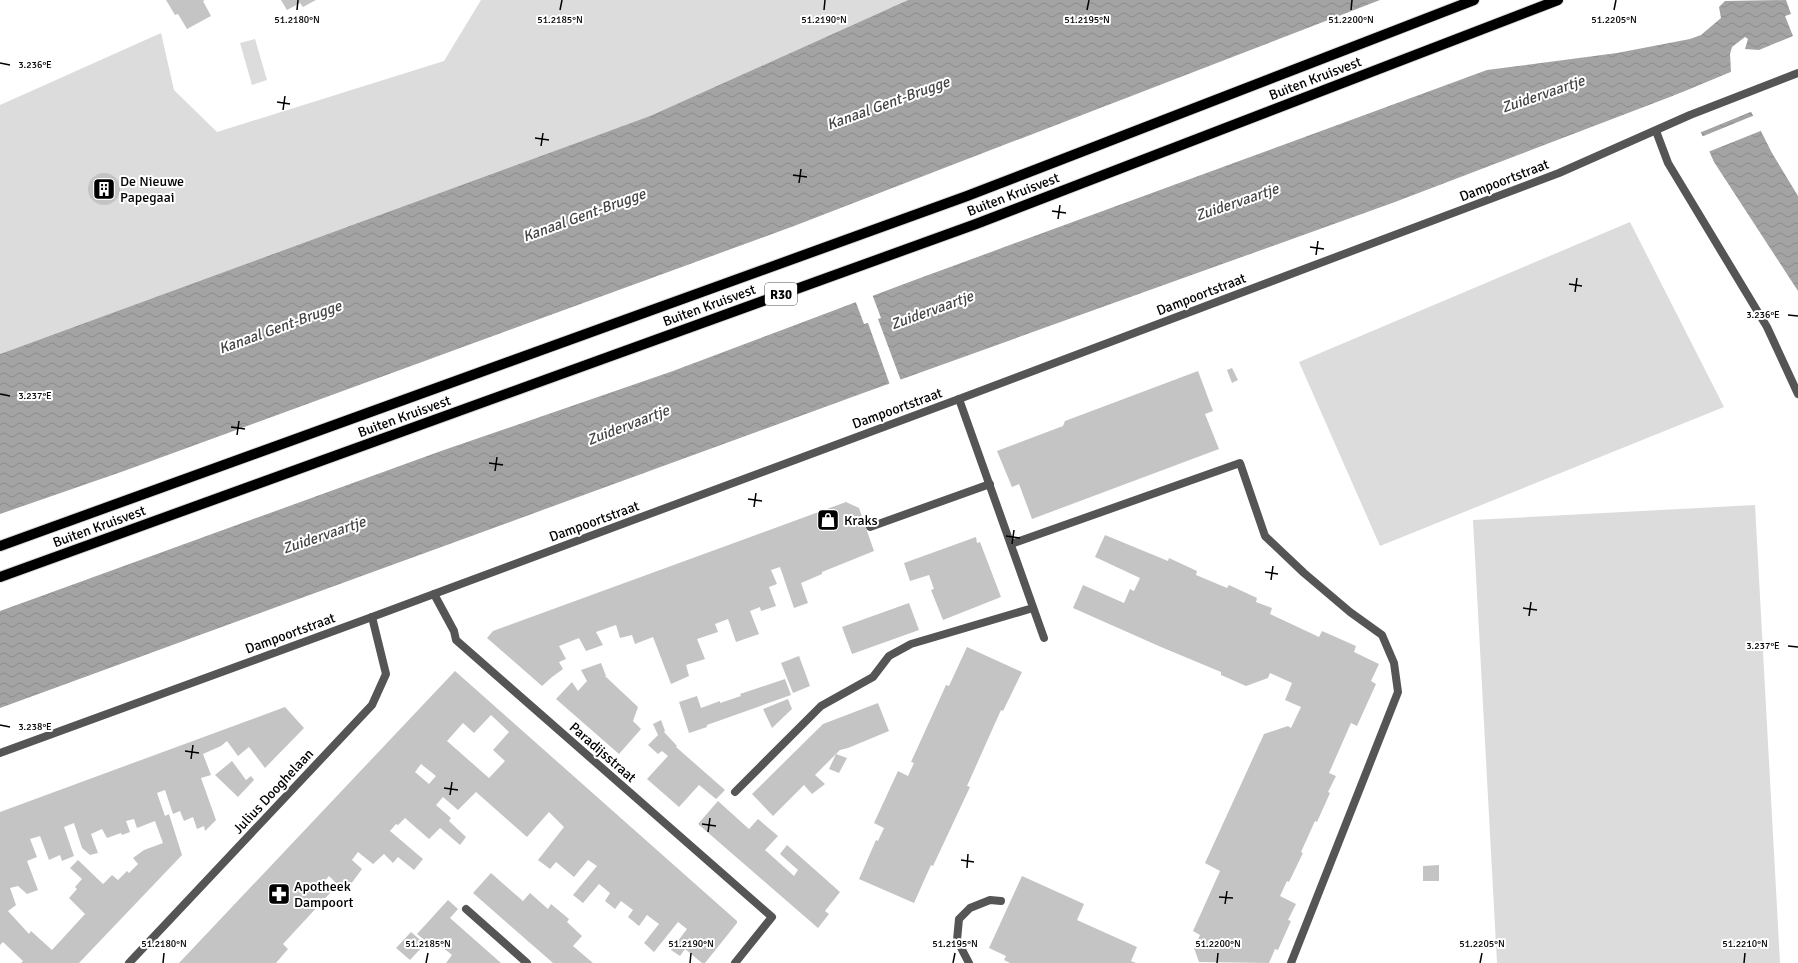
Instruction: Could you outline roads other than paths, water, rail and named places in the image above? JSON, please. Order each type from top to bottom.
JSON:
[{"type":"main road","name":"Buiten Kruisvest","points":[[0,546],[967,196],[1474,0]]},
{"type":"main road","name":"Buiten Kruisvest","points":[[0,577],[976,224],[1558,0]]},
{"type":"street","name":"Dampoortstraat","points":[[0,753],[372,617],[959,399],[1559,172],[1690,116],[1798,73]]},
{"type":"street","points":[[1656,131],[1668,163],[1767,327],[1798,394]]},
{"type":"street","points":[[959,399],[1044,638]]},
{"type":"street","points":[[1011,544],[1240,463],[1265,536],[1350,612],[1382,635],[1394,663],[1398,692],[1292,963]]},
{"type":"street","points":[[870,527],[990,484]]},
{"type":"street","name":"Paradijsstraat","points":[[434,594],[454,631],[456,640],[772,917],[735,963]]},
{"type":"street","points":[[735,792],[821,706],[873,677],[889,656],[911,644],[1033,608]]},
{"type":"street","name":"Julius Dooghelaan","points":[[129,963],[372,705],[386,674],[372,617]]},
{"type":"street","points":[[969,963],[957,940],[959,919],[970,908],[990,900],[1001,901]]},
{"type":"street","points":[[466,909],[528,963]]},
{"type":"water","name":"Kanaal Gent-Brugge","points":[[908,0],[1380,0],[794,226],[124,471],[0,514],[0,354],[650,116]]},
{"type":"water","name":"Zuidervaartje","points":[[1786,0],[1791,14],[1785,16],[1793,36],[1759,50],[1745,49],[1748,39],[1745,37],[1732,47],[1730,54],[1731,72],[1772,153],[1798,196],[1798,291],[1714,162],[1683,92],[1395,202],[866,392],[0,708],[0,611],[441,451],[673,371],[912,281],[1487,70],[1617,53],[1690,39],[1701,35],[1721,18],[1719,7],[1725,1]]},
{"type":"place","name":"De Nieuwe Papegaai","points":[[104,189]]},
{"type":"place","name":"Kraks","points":[[828,520]]},
{"type":"place","name":"Apotheek Dampoort","points":[[279,894]]}]
